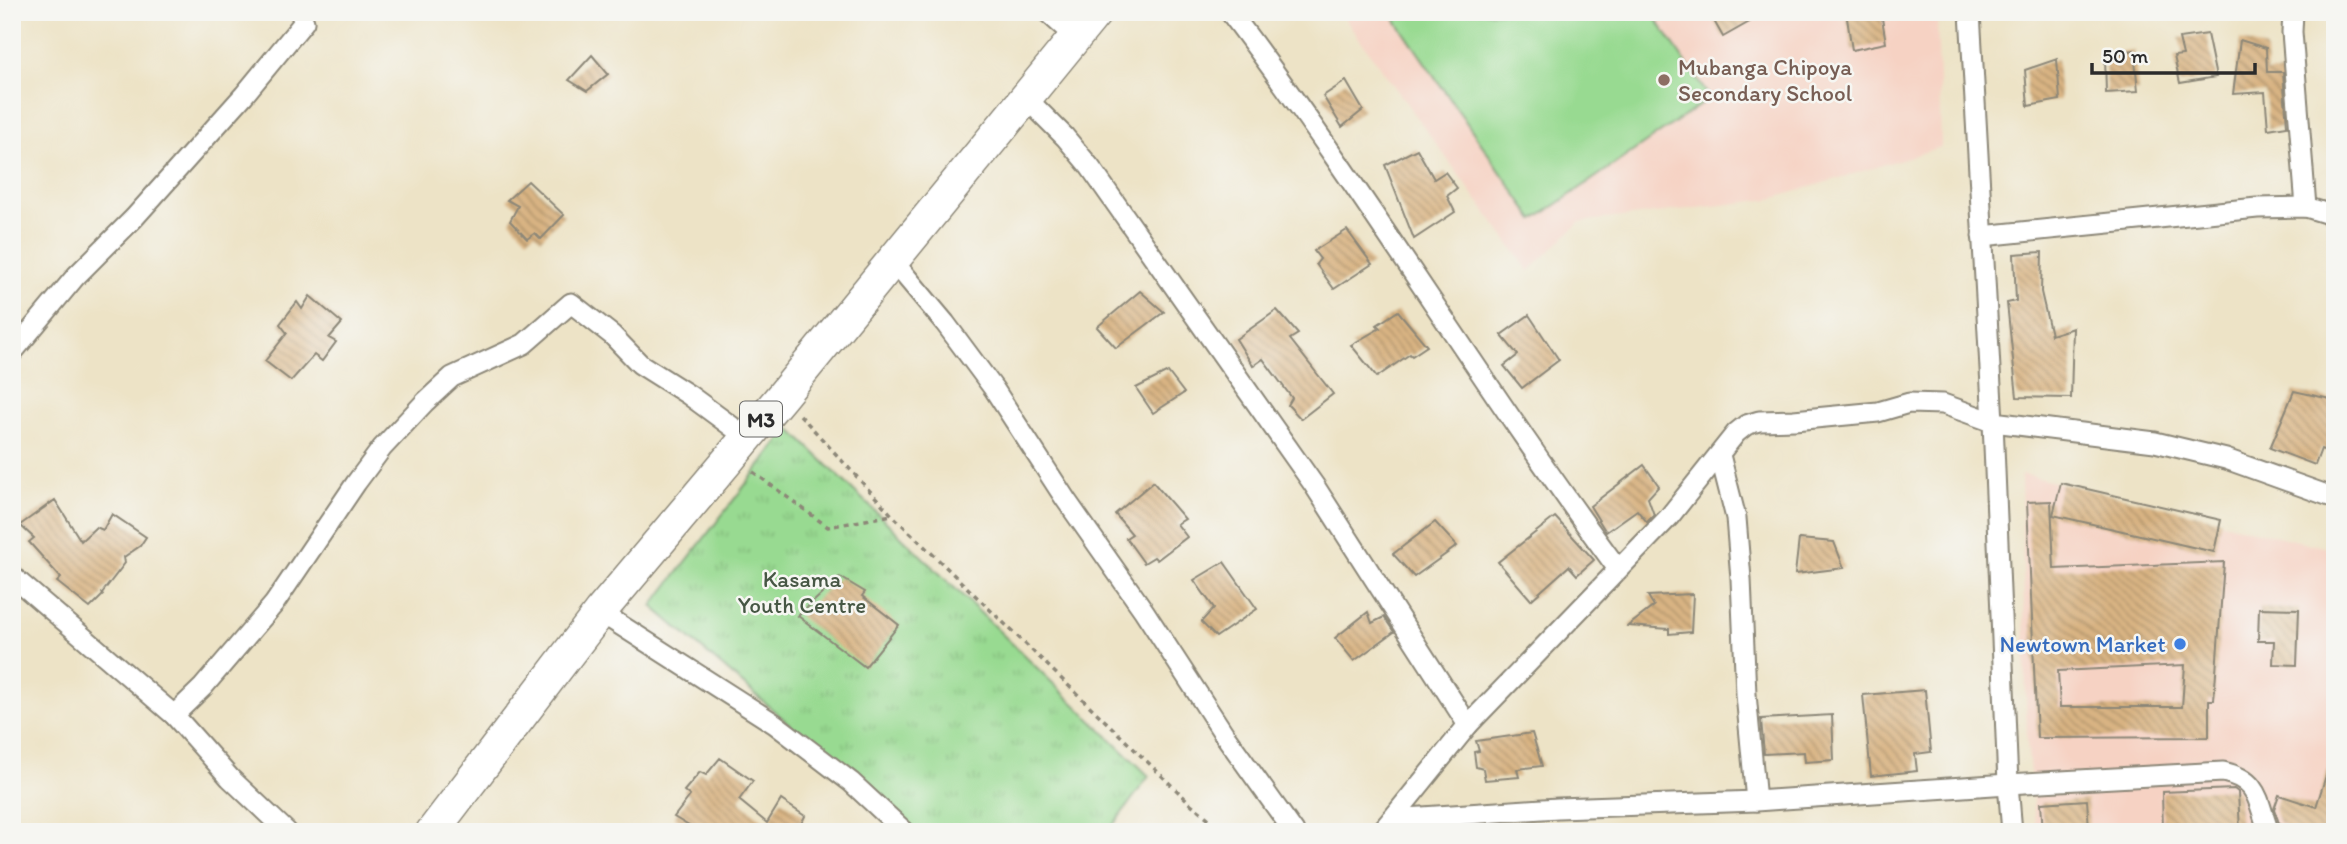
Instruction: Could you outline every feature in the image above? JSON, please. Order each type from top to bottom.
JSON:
[{"type":"main road","name":"M3","points":[[432,832],[600,611],[782,396],[1096,12]]},
{"type":"street","points":[[12,353],[76,276],[134,218],[244,95],[304,22],[300,12]]},
{"type":"street","points":[[1047,12],[1076,37]]},
{"type":"street","points":[[1230,12],[1334,154],[1500,404],[1618,569]]},
{"type":"street","points":[[1970,12],[2012,832]]},
{"type":"street","points":[[2293,12],[2292,32],[2306,207]]},
{"type":"street","points":[[1026,98],[1090,167],[1244,384],[1314,485],[1468,725]]},
{"type":"street","points":[[1982,236],[2257,208],[2306,207],[2335,216]]},
{"type":"street","points":[[893,261],[945,323],[994,389],[1224,734],[1294,832]]},
{"type":"street","points":[[174,715],[203,687],[274,604],[356,482],[382,448],[425,402],[452,377],[524,344],[571,303],[612,335],[640,364],[689,396],[738,446]]},
{"type":"street","points":[[1386,825],[1468,725],[1669,517],[1736,432],[1746,425],[1759,421],[1878,412],[1909,403],[1943,404],[1993,422],[2155,442],[2226,459],[2335,498]]},
{"type":"street","points":[[1720,455],[1735,518],[1756,802]]},
{"type":"street","points":[[12,576],[174,715],[230,778],[287,832]]},
{"type":"street","points":[[600,611],[775,724],[851,782],[905,832]]},
{"type":"street","points":[[1386,825],[1558,808],[1756,802],[2223,772],[2239,775],[2254,788],[2269,832]]},
{"type":"path","points":[[782,396],[892,515],[1191,804],[1225,832]]},
{"type":"path","points":[[738,446],[828,527],[892,515]]},
{"type":"shaded area","name":"Mubanga Chipoya Secondary School","points":[[1340,12],[1937,12],[1941,147],[1771,199],[1580,222],[1529,271]]},
{"type":"shaded area","name":"Newtown Market","points":[[2021,474],[2335,550],[2335,738],[2316,832],[2036,832],[2027,743]]},
{"type":"green space","points":[[1390,12],[1651,12],[1710,98],[1534,220]]},
{"type":"green space","name":"Kasama Youth Centre","points":[[789,428],[1149,776],[1108,832],[915,832],[652,606]]},
{"type":"building","points":[[1709,12],[1767,12],[1723,37]]},
{"type":"building","name":"Mubanga Chipoya Secondary School","points":[[1846,12],[1881,12],[1886,43],[1852,50]]},
{"type":"building","points":[[2207,34],[2216,77],[2180,83],[2174,56],[2183,55],[2179,38]]},
{"type":"building","points":[[2240,40],[2266,48],[2267,72],[2283,72],[2287,126],[2268,129],[2265,92],[2233,94]]},
{"type":"building","points":[[2134,50],[2138,91],[2106,93],[2105,56]]},
{"type":"building","points":[[592,55],[608,74],[587,91],[569,80]]},
{"type":"building","points":[[2057,59],[2060,100],[2028,106],[2025,70]]},
{"type":"building","points":[[1346,81],[1363,110],[1342,127],[1323,96]]},
{"type":"building","points":[[1417,149],[1434,179],[1445,172],[1457,188],[1447,196],[1455,212],[1414,239],[1385,165]]},
{"type":"building","points":[[528,181],[564,215],[541,239],[535,233],[527,239],[510,221],[518,206],[507,200]]},
{"type":"building","points":[[1347,230],[1372,264],[1334,289],[1316,264],[1320,259],[1314,251]]},
{"type":"building","points":[[2042,252],[2041,292],[2051,335],[2073,328],[2071,398],[2017,397],[2007,303],[2016,301],[2014,254]]},
{"type":"building","points":[[1140,291],[1164,312],[1116,348],[1097,327]]},
{"type":"building","points":[[310,296],[342,323],[329,338],[336,342],[322,361],[314,355],[291,381],[265,361],[287,333],[280,324],[297,302],[302,309]]},
{"type":"building","points":[[1277,310],[1298,334],[1290,339],[1333,394],[1301,419],[1288,405],[1292,398],[1263,359],[1253,366],[1236,339]]},
{"type":"building","points":[[1398,311],[1427,346],[1412,356],[1410,354],[1377,377],[1351,345],[1380,328],[1377,325]]},
{"type":"building","points":[[1529,315],[1559,360],[1522,388],[1504,366],[1518,355],[1501,335]]},
{"type":"building","points":[[1168,372],[1184,393],[1153,413],[1136,388]]},
{"type":"building","points":[[2294,391],[2335,400],[2335,454],[2321,449],[2315,465],[2270,448]]},
{"type":"building","points":[[1644,465],[1659,486],[1648,498],[1654,515],[1647,522],[1637,510],[1606,532],[1590,506]]},
{"type":"building","points":[[1153,482],[1185,519],[1177,524],[1187,537],[1157,560],[1154,557],[1144,563],[1126,538],[1132,534],[1115,514]]},
{"type":"building","points":[[2061,483],[2221,520],[2214,552],[2053,515]]},
{"type":"building","points":[[55,500],[81,541],[96,527],[103,530],[112,514],[146,537],[140,546],[124,557],[125,563],[103,595],[90,608],[57,582],[61,578],[29,542],[34,538],[20,525]]},
{"type":"building","points":[[2051,501],[2054,569],[2224,562],[2214,700],[2209,700],[2209,737],[2037,738],[2027,502]],"holes":[[[2185,665],[2182,707],[2060,707],[2058,671]]]},
{"type":"building","points":[[1555,517],[1594,560],[1577,575],[1569,566],[1531,600],[1498,562]]},
{"type":"building","points":[[1435,522],[1457,546],[1414,577],[1393,554]]},
{"type":"building","points":[[1799,539],[1834,542],[1844,568],[1795,574]]},
{"type":"building","points":[[1224,562],[1257,609],[1216,637],[1201,622],[1214,608],[1194,580]]},
{"type":"building","points":[[840,577],[865,592],[862,596],[899,625],[865,667],[798,616]]},
{"type":"building","points":[[1693,594],[1691,632],[1669,634],[1669,629],[1628,626],[1654,606],[1648,596]]},
{"type":"building","points":[[2259,608],[2299,609],[2297,665],[2273,664],[2274,641],[2258,641]]},
{"type":"building","points":[[1368,612],[1372,623],[1384,617],[1394,632],[1354,661],[1335,638]]},
{"type":"building","points":[[1925,690],[1931,752],[1915,754],[1917,771],[1871,776],[1863,695]]},
{"type":"building","points":[[1832,715],[1834,760],[1805,762],[1804,752],[1764,754],[1761,719]]},
{"type":"building","points":[[1532,733],[1542,766],[1517,769],[1519,777],[1485,780],[1483,769],[1476,767],[1474,752],[1479,751],[1476,741]]},
{"type":"building","points":[[720,758],[753,781],[739,800],[767,823],[781,800],[805,816],[797,832],[699,832],[674,817],[690,796],[684,791],[700,772],[706,775]]},
{"type":"building","points":[[2331,760],[2335,761],[2335,832],[2283,832],[2285,825],[2279,823],[2274,809],[2279,795],[2316,807]]},
{"type":"building","points":[[2234,789],[2238,792],[2240,831],[2163,832],[2162,792]]},
{"type":"building","points":[[2087,800],[2089,828],[2075,829],[2076,832],[2043,832],[2041,803]]},
{"type":"place","name":"Mubanga Chipoya Secondary School","points":[[1664,80]]},
{"type":"place","name":"Newtown Market","points":[[2180,644]]}]
